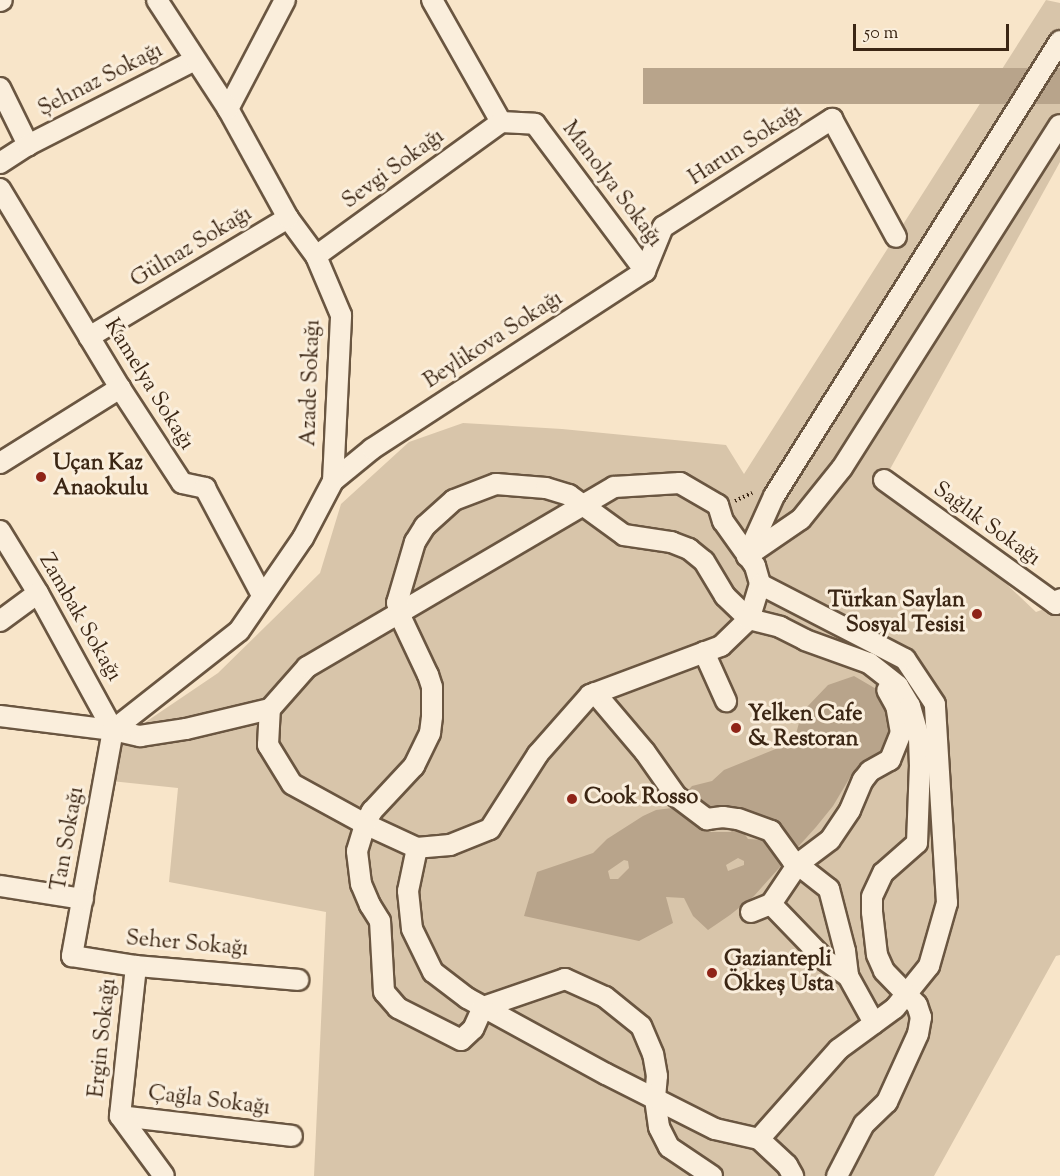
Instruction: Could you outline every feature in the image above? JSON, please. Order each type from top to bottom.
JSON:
[{"type":"street","name":"Azade Sokağı","points":[[113,730],[239,631],[303,538],[333,481],[341,315],[316,256],[288,218],[228,110],[157,0]]},
{"type":"street","points":[[228,110],[285,0]]},
{"type":"street","points":[[432,0],[501,122]]},
{"type":"street","points":[[747,556],[774,496],[1060,41]]},
{"type":"street","name":"Şehnaz Sokağı","points":[[28,145],[195,60]]},
{"type":"street","points":[[0,88],[28,145],[0,163]]},
{"type":"street","name":"Harun Sokağı","points":[[645,271],[663,227],[832,119],[896,237]]},
{"type":"street","name":"Sevgi Sokağı","points":[[316,256],[501,122]]},
{"type":"street","name":"Manolya Sokağı","points":[[501,122],[535,124],[645,271]]},
{"type":"street","points":[[747,556],[801,519],[842,468],[1060,125]]},
{"type":"street","name":"Kamelya Sokağı","points":[[0,189],[120,388],[182,483],[205,488],[262,595]]},
{"type":"street","name":"Gülnaz Sokağı","points":[[89,337],[288,218]]},
{"type":"street","name":"Beylikova Sokağı","points":[[333,481],[372,449],[645,271]]},
{"type":"street","points":[[0,463],[120,388]]},
{"type":"street","name":"Sağlık Sokağı","points":[[884,480],[1056,604],[1060,599]]},
{"type":"street","points":[[0,716],[113,730],[140,736],[186,729],[270,709],[307,667],[614,487],[680,483],[718,505],[723,521],[755,566],[760,585],[749,619],[721,646],[590,695],[538,754],[490,829],[450,845],[417,848],[364,824],[292,784],[268,745],[270,709]]},
{"type":"street","points":[[712,1176],[669,1148],[659,1127],[655,1098],[657,1076],[653,1054],[641,1026],[605,997],[565,979],[483,1007],[473,1029],[461,1040],[398,1008],[384,992],[380,921],[361,884],[357,851],[364,824],[380,800],[414,765],[430,733],[432,687],[399,613],[397,603],[415,542],[425,526],[454,500],[496,484],[546,488],[569,495],[624,535],[671,542],[689,549],[704,561],[725,596],[749,619],[780,627],[805,640],[843,652],[883,671],[898,686],[910,706],[919,738],[917,843],[883,873],[872,904],[872,928],[877,955],[884,971],[917,1005],[921,1017],[918,1034],[887,1102],[864,1124],[837,1176]]},
{"type":"street","name":"Zambak Sokağı","points":[[0,531],[38,593],[113,730]]},
{"type":"street","points":[[759,1138],[838,1049],[895,1008],[907,994],[929,966],[946,903],[935,704],[905,659],[760,585]]},
{"type":"street","points":[[0,621],[38,593]]},
{"type":"street","points":[[704,652],[726,701]]},
{"type":"street","points":[[751,912],[771,904],[793,859],[830,840],[840,828],[863,780],[870,771],[891,760],[901,733],[892,695],[880,683],[847,667],[843,652]]},
{"type":"street","points":[[595,693],[680,799],[707,819],[723,817],[744,821],[773,833],[793,859],[829,889],[845,951],[848,976],[874,1023]]},
{"type":"street","name":"Tan Sokağı","points":[[72,957],[113,730]]},
{"type":"street","points":[[417,848],[408,891],[412,929],[433,972],[483,1007],[606,1074],[715,1129],[759,1138],[787,1165],[793,1176]]},
{"type":"street","points":[[0,885],[83,899]]},
{"type":"street","points":[[771,904],[825,960],[848,976]]},
{"type":"street","name":"Seher Sokağı","points":[[72,957],[136,966],[298,980]]},
{"type":"street","name":"Ergin Sokağı","points":[[120,1116],[136,966]]},
{"type":"street","points":[[120,1116],[164,1176]]},
{"type":"street","name":"Çağla Sokağı","points":[[120,1116],[292,1136]]},
{"type":"shaded area","points":[[1046,0],[1060,3],[1060,162],[884,480],[982,561],[1036,612],[1060,603],[1060,955],[1056,956],[934,1176],[314,1176],[326,912],[169,882],[178,788],[111,781],[119,740],[218,673],[320,573],[341,504],[409,442],[463,423],[562,429],[726,445],[744,474]]},
{"type":"shaded area","points":[[643,68],[1060,68],[1060,104],[643,104]]},
{"type":"shaded area","points":[[854,676],[878,690],[894,716],[889,744],[852,774],[833,806],[816,827],[754,896],[730,915],[708,930],[693,916],[684,898],[666,897],[673,923],[639,941],[524,916],[537,872],[593,853],[607,839],[643,816],[656,810],[672,808],[692,786],[712,781],[724,770],[788,744],[796,734],[806,708],[828,685]],"holes":[[[763,815],[768,822],[766,840],[748,839],[742,830],[755,817]],[[701,821],[733,824],[731,832],[705,832]],[[738,858],[744,861],[744,865],[728,871],[726,865]],[[624,860],[628,861],[629,868],[618,879],[610,879],[608,871]]]},
{"type":"place","name":"Uçan Kaz Anaokulu","points":[[41,477]]},
{"type":"place","name":"Türkan Saylan Sosyal Tesisi","points":[[977,614]]},
{"type":"place","name":"Yelken Cafe & Restoran","points":[[736,728]]},
{"type":"place","name":"Cook Rosso","points":[[572,799]]},
{"type":"place","name":"Gaziantepli Ökkeş Usta","points":[[712,973]]}]
